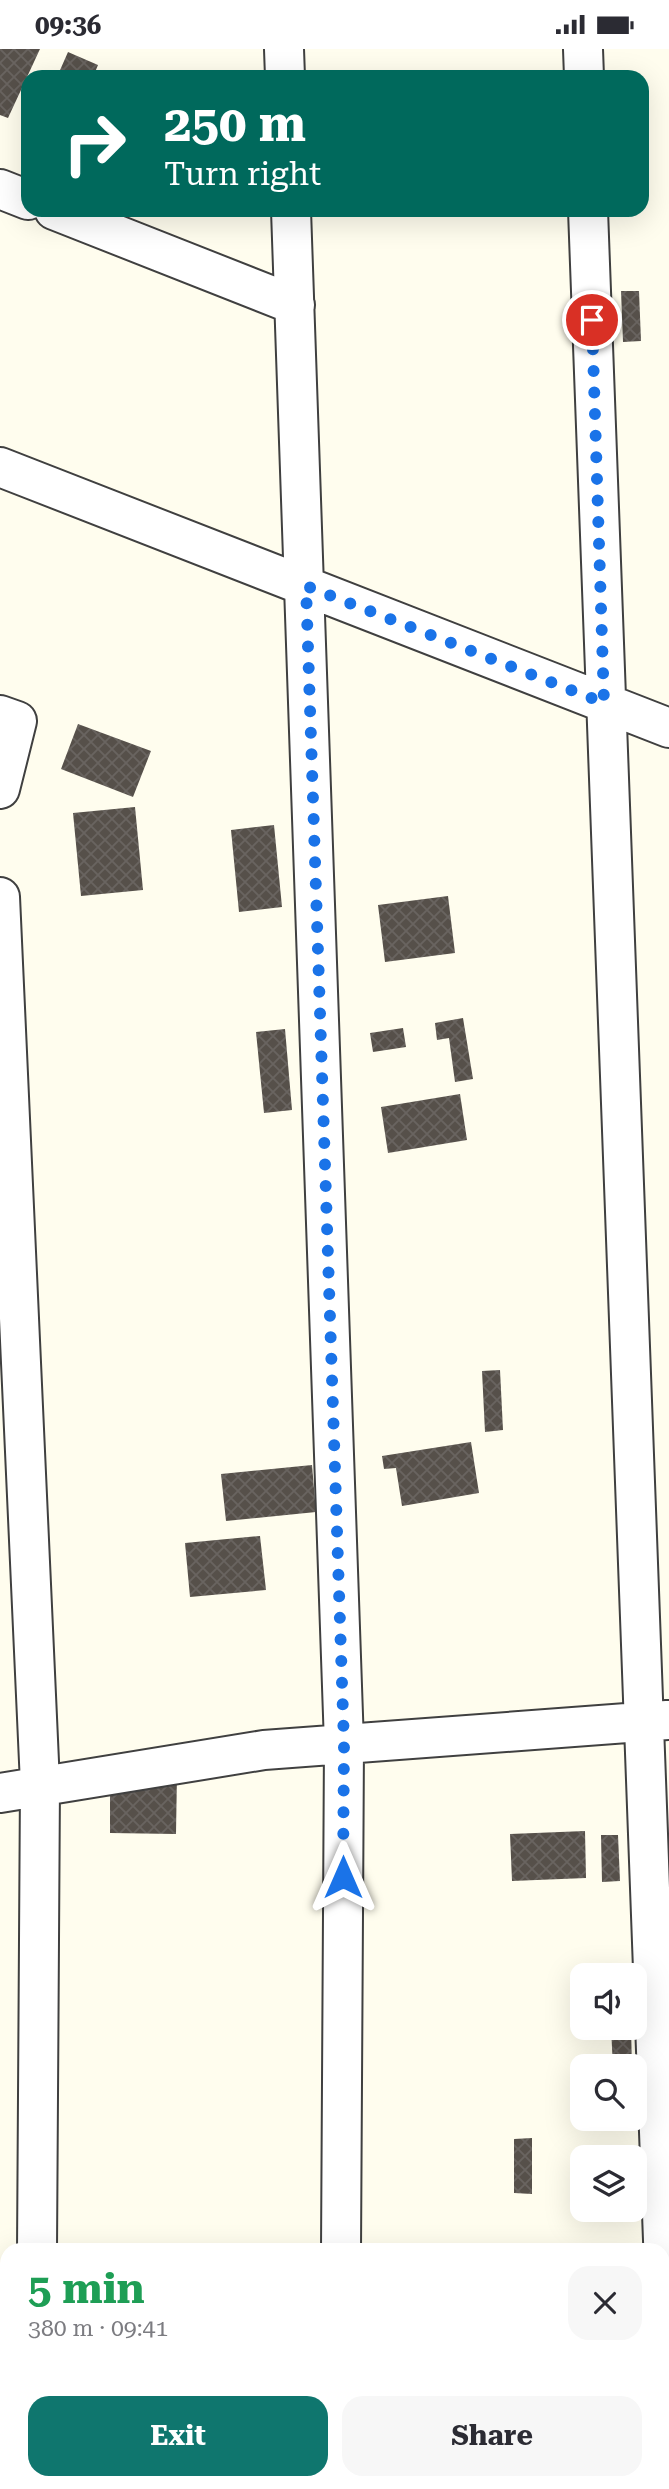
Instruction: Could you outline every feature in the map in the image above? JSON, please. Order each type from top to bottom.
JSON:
[{"type":"street","points":[[284,49],[285,70]]},
{"type":"street","points":[[583,49],[584,70]]},
{"type":"street","points":[[0,189],[21,197]]},
{"type":"street","points":[[72,217],[295,305]]},
{"type":"street","points":[[291,217],[344,1744],[341,2243]]},
{"type":"street","points":[[588,217],[604,703],[656,1721],[664,2243]]},
{"type":"street","points":[[0,467],[669,728]]},
{"type":"street","points":[[0,715],[17,722],[0,789]]},
{"type":"street","points":[[0,897],[11,1396],[40,1784],[37,2243]]},
{"type":"street","points":[[0,1793],[40,1784],[264,1750],[656,1721]]},
{"type":"building","points":[[0,49],[40,49],[30,70],[21,70],[21,90],[8,118],[0,115]]},
{"type":"building","points":[[68,52],[98,65],[96,70],[60,70]]},
{"type":"building","points":[[621,291],[639,291],[641,341],[623,342]]},
{"type":"building","points":[[78,724],[151,751],[133,797],[61,769]]},
{"type":"building","points":[[135,807],[143,890],[81,896],[73,813]]},
{"type":"building","points":[[274,825],[282,907],[239,912],[231,830]]},
{"type":"building","points":[[448,896],[455,953],[385,962],[378,905]]},
{"type":"building","points":[[463,1018],[473,1079],[455,1082],[449,1038],[437,1040],[435,1023]]},
{"type":"building","points":[[403,1028],[406,1047],[373,1052],[370,1033]]},
{"type":"building","points":[[285,1029],[292,1110],[264,1113],[256,1032]]},
{"type":"building","points":[[460,1094],[467,1140],[388,1153],[381,1107]]},
{"type":"building","points":[[500,1370],[503,1430],[485,1432],[482,1371]]},
{"type":"building","points":[[471,1442],[479,1493],[402,1506],[396,1468],[384,1469],[382,1456]]},
{"type":"building","points":[[312,1465],[316,1512],[226,1521],[221,1474]]},
{"type":"building","points":[[260,1536],[266,1590],[190,1597],[185,1543]]},
{"type":"building","points":[[110,1775],[177,1775],[176,1834],[110,1833]]},
{"type":"building","points":[[585,1831],[586,1878],[512,1881],[510,1834]]},
{"type":"building","points":[[601,1835],[618,1835],[620,1881],[602,1882]]},
{"type":"building","points":[[612,2040],[631,2040],[632,2054],[612,2054]]},
{"type":"building","points":[[532,2138],[532,2194],[514,2193],[514,2139]]},
{"type":"route","points":[[343,1877],[344,1744],[306,586],[604,703],[592,320]]}]
